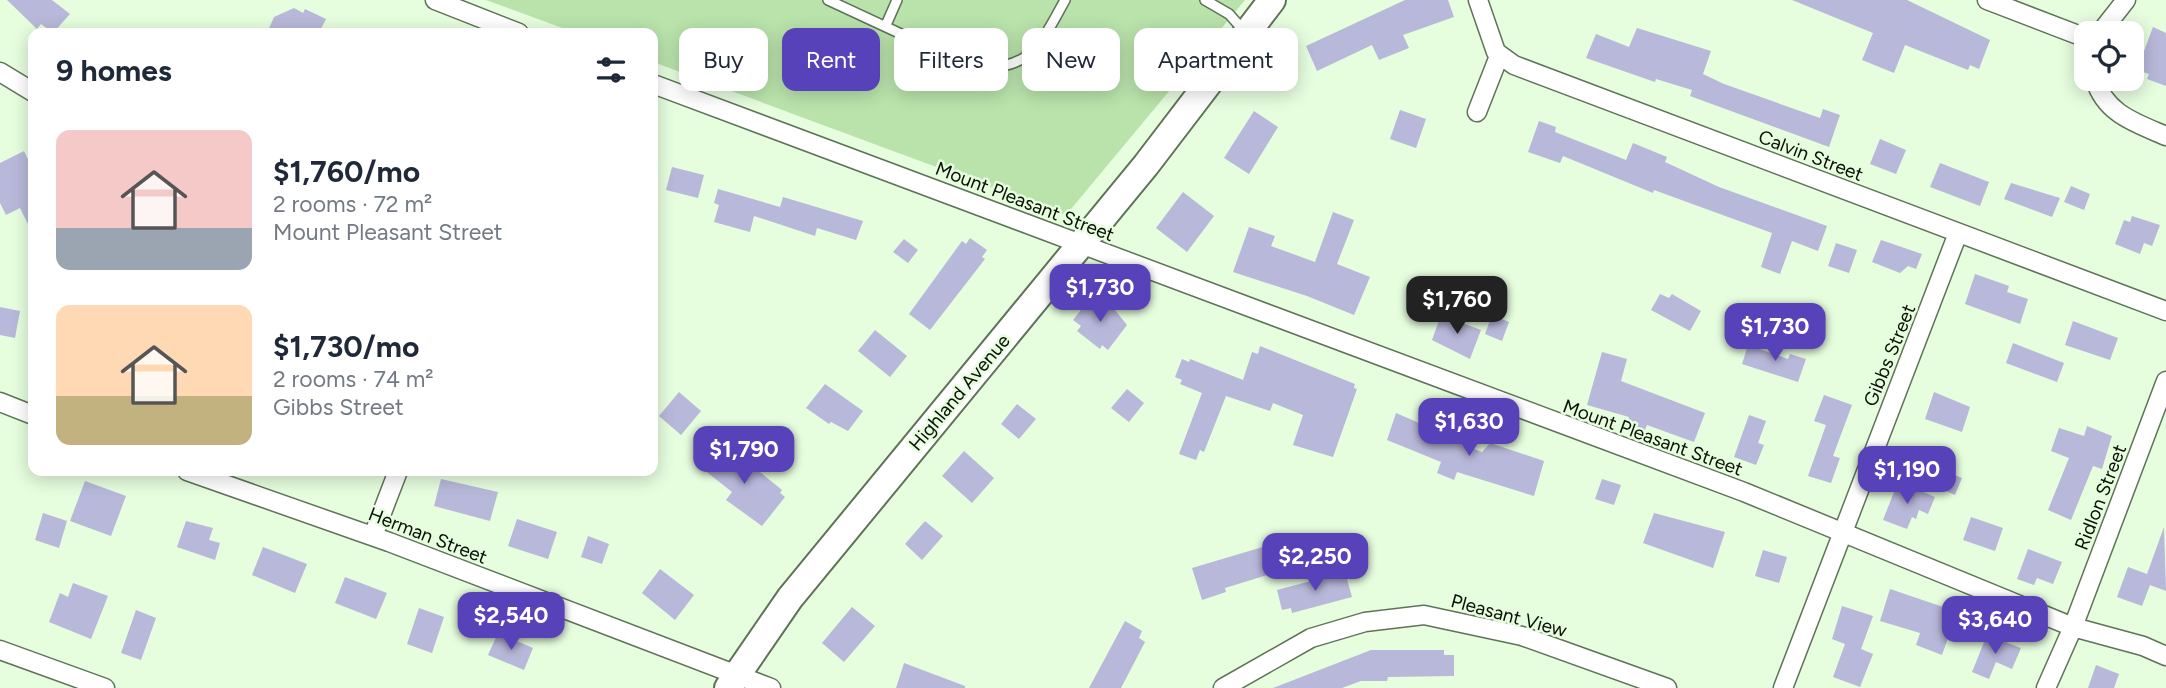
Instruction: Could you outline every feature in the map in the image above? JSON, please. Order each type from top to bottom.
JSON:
[{"type":"main road","name":"Highland Avenue","points":[[1251,28],[1272,0]]},
{"type":"main road","name":"Highland Avenue","points":[[733,681],[790,597],[1146,165],[1202,91]]},
{"type":"street","points":[[435,0],[506,28]]},
{"type":"street","points":[[1477,112],[1499,56],[1478,0]]},
{"type":"street","points":[[1987,0],[2074,33]]},
{"type":"street","points":[[2109,21],[2126,0]]},
{"type":"street","name":"Calvin Street","points":[[1499,56],[1514,65],[2166,311]]},
{"type":"street","points":[[0,72],[28,89]]},
{"type":"street","name":"Mount Pleasant Street","points":[[658,86],[1841,531],[2073,627],[2143,646],[2166,656]]},
{"type":"street","points":[[2100,91],[2105,102],[2117,113],[2166,136]]},
{"type":"street","name":"Gibbs Street","points":[[1783,688],[1841,531],[1958,233]]},
{"type":"street","name":"Ridlon Street","points":[[2046,688],[2073,627],[2166,381]]},
{"type":"street","points":[[0,402],[28,412]]},
{"type":"street","name":"Herman Street","points":[[201,476],[373,536],[733,681],[771,688]]},
{"type":"street","points":[[373,536],[396,476]]},
{"type":"street","name":"Pleasant View","points":[[1223,688],[1311,638],[1365,622],[1424,615],[1522,636],[1667,688]]},
{"type":"street","points":[[0,650],[104,688]]},
{"type":"lane","points":[[828,0],[970,66],[991,69],[1018,63],[1034,52],[1065,0]]},
{"type":"lane","points":[[886,25],[897,0]]},
{"type":"lane","points":[[1205,0],[1229,14],[1241,28]]},
{"type":"green space","points":[[486,0],[1245,0],[1222,28],[1134,28],[1134,91],[1169,91],[1066,215],[731,91],[768,91],[768,28],[679,28],[679,72],[658,64],[658,28],[562,28]]},
{"type":"building","points":[[7,0],[52,0],[70,14],[57,28],[46,28],[41,24],[36,28]]},
{"type":"building","points":[[1405,0],[1448,0],[1454,17],[1403,35],[1409,48],[1379,60],[1372,45],[1317,71],[1306,46]]},
{"type":"building","points":[[1792,0],[1907,0],[1990,40],[1979,69],[1970,65],[1968,70],[1905,45],[1894,73],[1862,60],[1873,33]]},
{"type":"building","points":[[294,8],[303,13],[305,9],[326,19],[322,28],[269,28],[274,17]]},
{"type":"building","points":[[2153,27],[2166,33],[2166,86],[2147,79],[2149,74],[2144,72],[2144,51]]},
{"type":"building","points":[[1637,28],[1711,51],[1703,74],[1724,84],[1820,118],[1823,109],[1840,115],[1829,147],[1690,96],[1692,90],[1656,79],[1655,82],[1586,58],[1596,34],[1629,47]]},
{"type":"building","points":[[1400,110],[1426,119],[1416,148],[1390,139]]},
{"type":"building","points":[[1254,111],[1278,127],[1249,174],[1224,158]]},
{"type":"building","points":[[1539,121],[1556,127],[1555,132],[1626,160],[1633,143],[1667,157],[1665,162],[1719,187],[1827,226],[1818,251],[1792,241],[1780,274],[1761,267],[1772,233],[1654,190],[1653,193],[1563,156],[1560,163],[1528,152]]},
{"type":"building","points":[[1880,139],[1906,150],[1896,174],[1870,164]]},
{"type":"building","points":[[24,151],[28,159],[28,224],[20,208],[6,215],[0,203],[0,163]]},
{"type":"building","points":[[1940,163],[1989,182],[1980,206],[1930,187]]},
{"type":"building","points":[[672,167],[704,175],[698,198],[666,190]]},
{"type":"building","points":[[2011,183],[2060,198],[2052,217],[2004,199]]},
{"type":"building","points":[[2071,186],[2090,194],[2084,210],[2064,202]]},
{"type":"building","points":[[718,189],[780,207],[783,197],[863,221],[856,240],[817,228],[815,236],[754,216],[750,232],[714,222],[719,205],[714,203]]},
{"type":"building","points":[[1183,192],[1214,216],[1187,252],[1156,228]]},
{"type":"building","points":[[1333,212],[1354,220],[1337,264],[1370,277],[1354,315],[1307,296],[1233,272],[1249,227],[1275,236],[1271,246],[1315,262]]},
{"type":"building","points":[[2132,216],[2160,225],[2152,246],[2144,243],[2140,254],[2115,244],[2124,220],[2130,222]]},
{"type":"building","points":[[970,238],[987,250],[982,257],[985,259],[930,330],[909,314],[962,241],[966,244]]},
{"type":"building","points":[[904,239],[918,250],[908,263],[893,252]]},
{"type":"building","points":[[1881,240],[1922,254],[1916,269],[1908,266],[1900,273],[1872,262]]},
{"type":"building","points":[[1836,243],[1857,250],[1849,273],[1828,266]]},
{"type":"building","points":[[1975,274],[2009,286],[2007,292],[2028,299],[2020,324],[1965,304]]},
{"type":"building","points":[[1660,294],[1669,298],[1672,294],[1701,311],[1690,331],[1651,310]]},
{"type":"building","points":[[1092,296],[1105,307],[1111,305],[1127,325],[1108,350],[1102,345],[1100,349],[1077,331],[1081,326],[1073,320]]},
{"type":"building","points":[[0,307],[20,311],[15,338],[0,335]]},
{"type":"building","points":[[1441,315],[1481,330],[1470,359],[1432,340]]},
{"type":"building","points":[[1492,315],[1509,322],[1502,341],[1485,334]]},
{"type":"building","points":[[2073,321],[2118,338],[2110,360],[2065,345]]},
{"type":"building","points":[[875,330],[907,356],[890,377],[858,351]]},
{"type":"building","points":[[2013,343],[2064,363],[2057,382],[2006,363]]},
{"type":"building","points":[[1748,345],[1788,359],[1790,354],[1806,359],[1798,382],[1742,364]]},
{"type":"building","points":[[1260,346],[1355,384],[1354,388],[1357,389],[1333,457],[1293,445],[1303,415],[1273,403],[1270,411],[1226,396],[1204,452],[1200,450],[1196,460],[1179,454],[1202,393],[1180,384],[1182,380],[1175,377],[1182,359],[1189,362],[1190,359],[1243,380],[1252,352],[1258,354]]},
{"type":"building","points":[[1602,352],[1627,359],[1621,381],[1705,413],[1694,442],[1647,425],[1645,430],[1627,423],[1629,417],[1587,405]]},
{"type":"building","points":[[825,384],[863,411],[848,431],[831,422],[829,424],[806,408]]},
{"type":"building","points":[[1127,389],[1144,403],[1129,422],[1111,408]]},
{"type":"building","points":[[679,392],[701,411],[681,435],[659,416]]},
{"type":"building","points":[[1934,392],[1970,407],[1962,432],[1925,419]]},
{"type":"building","points":[[1824,395],[1852,405],[1833,456],[1840,458],[1831,483],[1808,476],[1826,425],[1814,421]]},
{"type":"building","points":[[1017,404],[1036,419],[1019,439],[1001,424]]},
{"type":"building","points":[[1396,413],[1424,425],[1423,429],[1482,452],[1490,443],[1544,461],[1534,496],[1457,472],[1454,480],[1437,473],[1441,462],[1387,440]]},
{"type":"building","points":[[1749,415],[1766,421],[1758,443],[1764,445],[1756,465],[1734,457]]},
{"type":"building","points":[[2087,426],[2112,436],[2102,469],[2093,466],[2071,520],[2048,510],[2069,458],[2051,451],[2059,428],[2084,436]]},
{"type":"building","points":[[706,447],[729,466],[739,455],[782,490],[780,493],[785,497],[762,526],[726,500],[732,492],[694,462]]},
{"type":"building","points":[[964,451],[994,478],[972,503],[942,476]]},
{"type":"building","points":[[1943,470],[1962,478],[1955,495],[1937,487]]},
{"type":"building","points":[[441,479],[498,492],[490,521],[434,506]]},
{"type":"building","points":[[1602,479],[1621,485],[1614,505],[1595,499]]},
{"type":"building","points":[[85,481],[126,496],[111,536],[70,521]]},
{"type":"building","points":[[1910,486],[1935,497],[1928,514],[1919,510],[1916,519],[1912,517],[1907,529],[1883,520],[1896,487],[1908,491]]},
{"type":"building","points":[[43,513],[67,521],[59,548],[35,540]]},
{"type":"building","points":[[1654,513],[1725,532],[1713,568],[1643,543]]},
{"type":"building","points":[[1971,517],[2003,528],[1995,551],[1963,540]]},
{"type":"building","points":[[517,519],[557,532],[548,559],[508,546]]},
{"type":"building","points":[[186,521],[213,528],[209,540],[220,543],[215,560],[177,547]]},
{"type":"building","points":[[925,521],[943,536],[922,560],[905,544]]},
{"type":"building","points":[[2164,527],[2166,591],[2150,585],[2142,606],[2117,597],[2128,567],[2147,574]]},
{"type":"building","points":[[588,536],[609,544],[602,564],[581,557]]},
{"type":"building","points":[[1266,546],[1274,573],[1225,588],[1226,592],[1202,600],[1192,568]]},
{"type":"building","points":[[263,547],[307,564],[295,593],[252,575]]},
{"type":"building","points":[[2028,549],[2062,562],[2053,584],[2037,578],[2034,585],[2017,579]]},
{"type":"building","points":[[1763,550],[1787,557],[1779,583],[1755,576]]},
{"type":"building","points":[[660,569],[694,595],[675,620],[642,593]]},
{"type":"building","points":[[1345,572],[1352,597],[1292,613],[1291,608],[1282,610],[1277,590]]},
{"type":"building","points":[[345,577],[387,593],[376,619],[335,603]]},
{"type":"building","points":[[73,583],[108,596],[91,639],[49,622],[60,593],[68,597]]},
{"type":"building","points":[[1890,589],[1955,611],[1942,655],[1916,645],[1920,633],[1880,621]]},
{"type":"building","points":[[1842,606],[1873,616],[1861,649],[1873,654],[1860,687],[1833,677],[1845,644],[1832,639]]},
{"type":"building","points":[[852,607],[875,626],[844,662],[822,643]]},
{"type":"building","points":[[419,608],[444,617],[432,653],[407,644]]},
{"type":"building","points":[[136,610],[156,618],[141,660],[121,653]]},
{"type":"building","points":[[1125,621],[1142,631],[1139,638],[1145,642],[1121,688],[1089,688]]},
{"type":"building","points":[[498,633],[533,648],[524,670],[488,655]]},
{"type":"building","points":[[1987,635],[2021,648],[2012,669],[1996,662],[1989,679],[1972,672]]},
{"type":"building","points":[[1371,650],[1444,650],[1444,655],[1454,655],[1454,676],[1388,677],[1387,681],[1361,681],[1342,688],[1273,688]]},
{"type":"building","points":[[904,663],[965,686],[965,688],[896,688]]},
{"type":"building","points":[[2096,665],[2119,674],[2114,688],[2088,688]]}]
